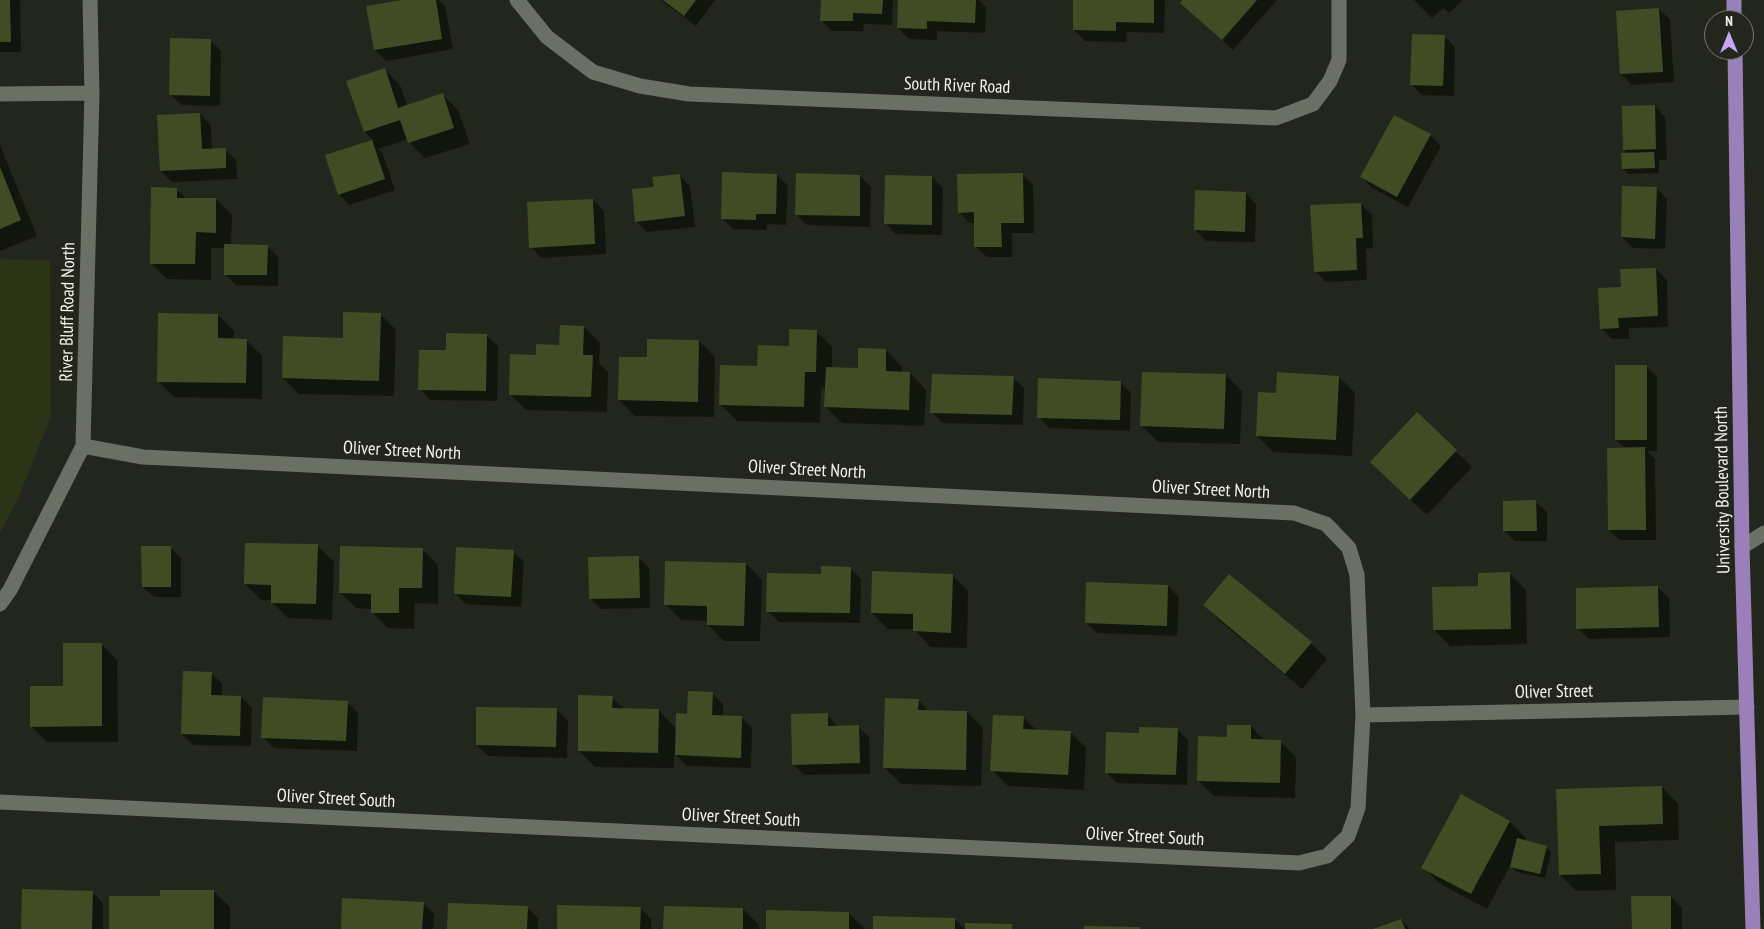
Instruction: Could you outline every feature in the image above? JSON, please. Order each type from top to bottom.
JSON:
[{"type":"main road","name":"University Boulevard North","points":[[1735,60],[1742,547],[1753,929]]},
{"type":"street","name":"River Bluff Road North","points":[[0,604],[10,590],[83,446],[92,93],[90,0]]},
{"type":"street","name":"South River Road","points":[[517,0],[547,36],[593,72],[640,86],[690,94],[1276,118],[1313,104],[1330,81],[1339,60],[1339,0]]},
{"type":"street","points":[[0,94],[92,93]]},
{"type":"street","name":"Oliver Street North","points":[[83,446],[143,457],[1294,513],[1326,524],[1349,548],[1357,575],[1363,715]]},
{"type":"street","points":[[1742,547],[1764,533]]},
{"type":"street","name":"Oliver Street","points":[[1363,715],[1747,707]]},
{"type":"street","name":"Oliver Street South","points":[[0,802],[1298,863],[1327,856],[1348,836],[1358,808],[1363,715]]},
{"type":"green space","points":[[0,259],[50,260],[51,416],[18,499],[0,533]]},
{"type":"building","points":[[0,0],[10,0],[11,42],[0,42]]},
{"type":"building","points":[[402,0],[436,0],[442,39],[374,50],[366,6]]},
{"type":"building","points":[[663,0],[696,0],[684,16]]},
{"type":"building","points":[[821,0],[883,0],[882,14],[853,13],[853,21],[820,21]]},
{"type":"building","points":[[898,0],[976,0],[975,23],[927,21],[927,29],[897,28]]},
{"type":"building","points":[[1073,0],[1154,0],[1154,23],[1116,22],[1116,31],[1073,30]]},
{"type":"building","points":[[1183,0],[1257,0],[1222,40],[1180,3]]},
{"type":"building","points":[[1659,8],[1663,72],[1620,74],[1616,11]]},
{"type":"building","points":[[1412,34],[1445,35],[1443,86],[1410,85]]},
{"type":"building","points":[[170,38],[211,39],[210,96],[169,95]]},
{"type":"building","points":[[385,68],[398,108],[443,93],[454,128],[408,143],[400,120],[364,132],[346,81]]},
{"type":"building","points":[[1655,105],[1656,149],[1623,150],[1622,106]]},
{"type":"building","points":[[200,113],[202,149],[226,148],[226,168],[160,171],[157,115]]},
{"type":"building","points":[[1394,115],[1431,134],[1397,197],[1360,177]]},
{"type":"building","points":[[372,140],[385,179],[338,195],[325,155]]},
{"type":"building","points":[[1654,152],[1655,168],[1622,169],[1621,153]]},
{"type":"building","points":[[0,167],[21,220],[0,229]]},
{"type":"building","points":[[722,172],[777,174],[776,214],[756,214],[756,220],[721,219]]},
{"type":"building","points":[[796,173],[860,175],[860,216],[795,215]]},
{"type":"building","points":[[1023,173],[1024,223],[1001,223],[1002,247],[974,247],[974,212],[958,213],[957,174]]},
{"type":"building","points":[[680,174],[685,216],[635,222],[632,189],[654,187],[652,177]]},
{"type":"building","points":[[885,175],[932,176],[932,225],[884,224]]},
{"type":"building","points":[[1622,186],[1657,187],[1655,239],[1621,237]]},
{"type":"building","points":[[151,187],[177,188],[177,198],[216,198],[216,233],[196,232],[195,264],[150,264]]},
{"type":"building","points":[[1195,190],[1246,192],[1245,232],[1194,230]]},
{"type":"building","points":[[593,199],[595,244],[529,248],[527,202]]},
{"type":"building","points":[[1361,203],[1363,238],[1356,238],[1357,270],[1314,272],[1310,205]]},
{"type":"building","points":[[224,244],[268,245],[267,275],[224,275]]},
{"type":"building","points":[[1656,268],[1658,316],[1618,318],[1619,328],[1600,329],[1598,288],[1621,287],[1620,269]]},
{"type":"building","points":[[343,312],[381,313],[379,381],[282,378],[283,336],[343,338]]},
{"type":"building","points":[[158,313],[218,314],[218,338],[247,339],[246,383],[157,382]]},
{"type":"building","points":[[560,325],[584,326],[583,355],[593,355],[591,397],[509,395],[510,354],[536,355],[536,344],[559,345]]},
{"type":"building","points":[[789,329],[817,330],[816,372],[805,372],[804,407],[719,405],[720,365],[757,366],[758,345],[789,346]]},
{"type":"building","points":[[446,333],[487,334],[486,391],[418,390],[419,350],[446,350]]},
{"type":"building","points":[[647,339],[699,340],[698,402],[618,400],[619,357],[647,357]]},
{"type":"building","points":[[858,348],[886,349],[886,371],[910,372],[909,410],[824,407],[826,367],[858,368]]},
{"type":"building","points":[[1615,365],[1647,365],[1647,440],[1615,440]]},
{"type":"building","points":[[1142,372],[1226,374],[1224,429],[1140,426]]},
{"type":"building","points":[[1277,372],[1339,376],[1336,440],[1256,436],[1258,392],[1276,393]]},
{"type":"building","points":[[932,374],[1014,376],[1012,415],[930,413]]},
{"type":"building","points":[[1038,378],[1121,381],[1120,420],[1037,418]]},
{"type":"building","points":[[1417,412],[1457,450],[1410,500],[1370,462]]},
{"type":"building","points":[[1645,447],[1646,530],[1608,530],[1607,448]]},
{"type":"building","points":[[1536,500],[1537,531],[1503,531],[1503,501]]},
{"type":"building","points":[[245,543],[318,544],[316,604],[271,603],[271,585],[244,584]]},
{"type":"building","points":[[141,546],[171,546],[171,587],[142,587]]},
{"type":"building","points":[[340,546],[423,548],[422,588],[399,588],[399,613],[371,613],[371,594],[339,593]]},
{"type":"building","points":[[456,547],[514,550],[511,597],[454,594]]},
{"type":"building","points":[[639,556],[640,598],[589,599],[588,557]]},
{"type":"building","points":[[665,561],[746,563],[744,626],[707,625],[707,606],[664,605]]},
{"type":"building","points":[[821,566],[851,567],[850,613],[766,612],[767,573],[821,574]]},
{"type":"building","points":[[872,571],[953,574],[951,633],[913,631],[913,614],[871,613]]},
{"type":"building","points":[[1510,572],[1511,629],[1433,630],[1432,587],[1478,586],[1478,573]]},
{"type":"building","points":[[1229,574],[1312,642],[1285,674],[1203,605]]},
{"type":"building","points":[[1086,582],[1168,585],[1167,626],[1085,623]]},
{"type":"building","points":[[1658,586],[1659,627],[1576,629],[1576,588]]},
{"type":"building","points":[[63,643],[102,643],[102,726],[30,727],[30,686],[63,686]]},
{"type":"building","points":[[183,671],[212,672],[211,695],[241,696],[240,736],[181,734]]},
{"type":"building","points":[[688,691],[713,692],[712,715],[742,716],[741,758],[675,755],[676,713],[687,714]]},
{"type":"building","points":[[578,695],[613,696],[612,708],[659,709],[658,753],[578,751]]},
{"type":"building","points":[[263,697],[348,701],[346,741],[261,738]]},
{"type":"building","points":[[885,698],[919,699],[918,710],[967,711],[966,770],[883,768]]},
{"type":"building","points":[[476,707],[557,708],[556,747],[476,745]]},
{"type":"building","points":[[828,713],[828,726],[859,725],[860,763],[792,765],[791,714]]},
{"type":"building","points":[[993,715],[1024,716],[1023,729],[1071,731],[1068,775],[990,771]]},
{"type":"building","points":[[1227,725],[1251,725],[1251,739],[1281,740],[1280,783],[1197,781],[1198,736],[1227,737]]},
{"type":"building","points":[[1139,727],[1178,728],[1176,775],[1105,773],[1106,732],[1139,733]]},
{"type":"building","points":[[1662,786],[1663,824],[1599,826],[1601,874],[1559,875],[1556,789]]},
{"type":"building","points":[[1461,794],[1510,821],[1471,894],[1421,868]]},
{"type":"building","points":[[1517,838],[1547,846],[1540,874],[1510,867]]},
{"type":"building","points":[[22,889],[93,891],[92,929],[21,929]]},
{"type":"building","points":[[160,890],[214,890],[214,929],[109,929],[109,896],[160,896]]},
{"type":"building","points":[[1631,896],[1671,896],[1671,929],[1632,929]]},
{"type":"building","points":[[342,898],[424,902],[422,929],[341,929]]},
{"type":"building","points":[[448,903],[528,906],[527,929],[447,929]]},
{"type":"building","points":[[557,905],[641,907],[640,929],[557,929]]},
{"type":"building","points":[[664,906],[743,908],[743,929],[663,929]]},
{"type":"building","points":[[766,910],[849,912],[849,929],[766,929]]},
{"type":"building","points":[[873,916],[955,918],[955,929],[873,929]]},
{"type":"building","points":[[1401,919],[1405,929],[1373,929]]},
{"type":"building","points":[[965,923],[1012,924],[1012,929],[965,929]]},
{"type":"building","points":[[1084,926],[1140,927],[1140,929],[1084,929]]}]
